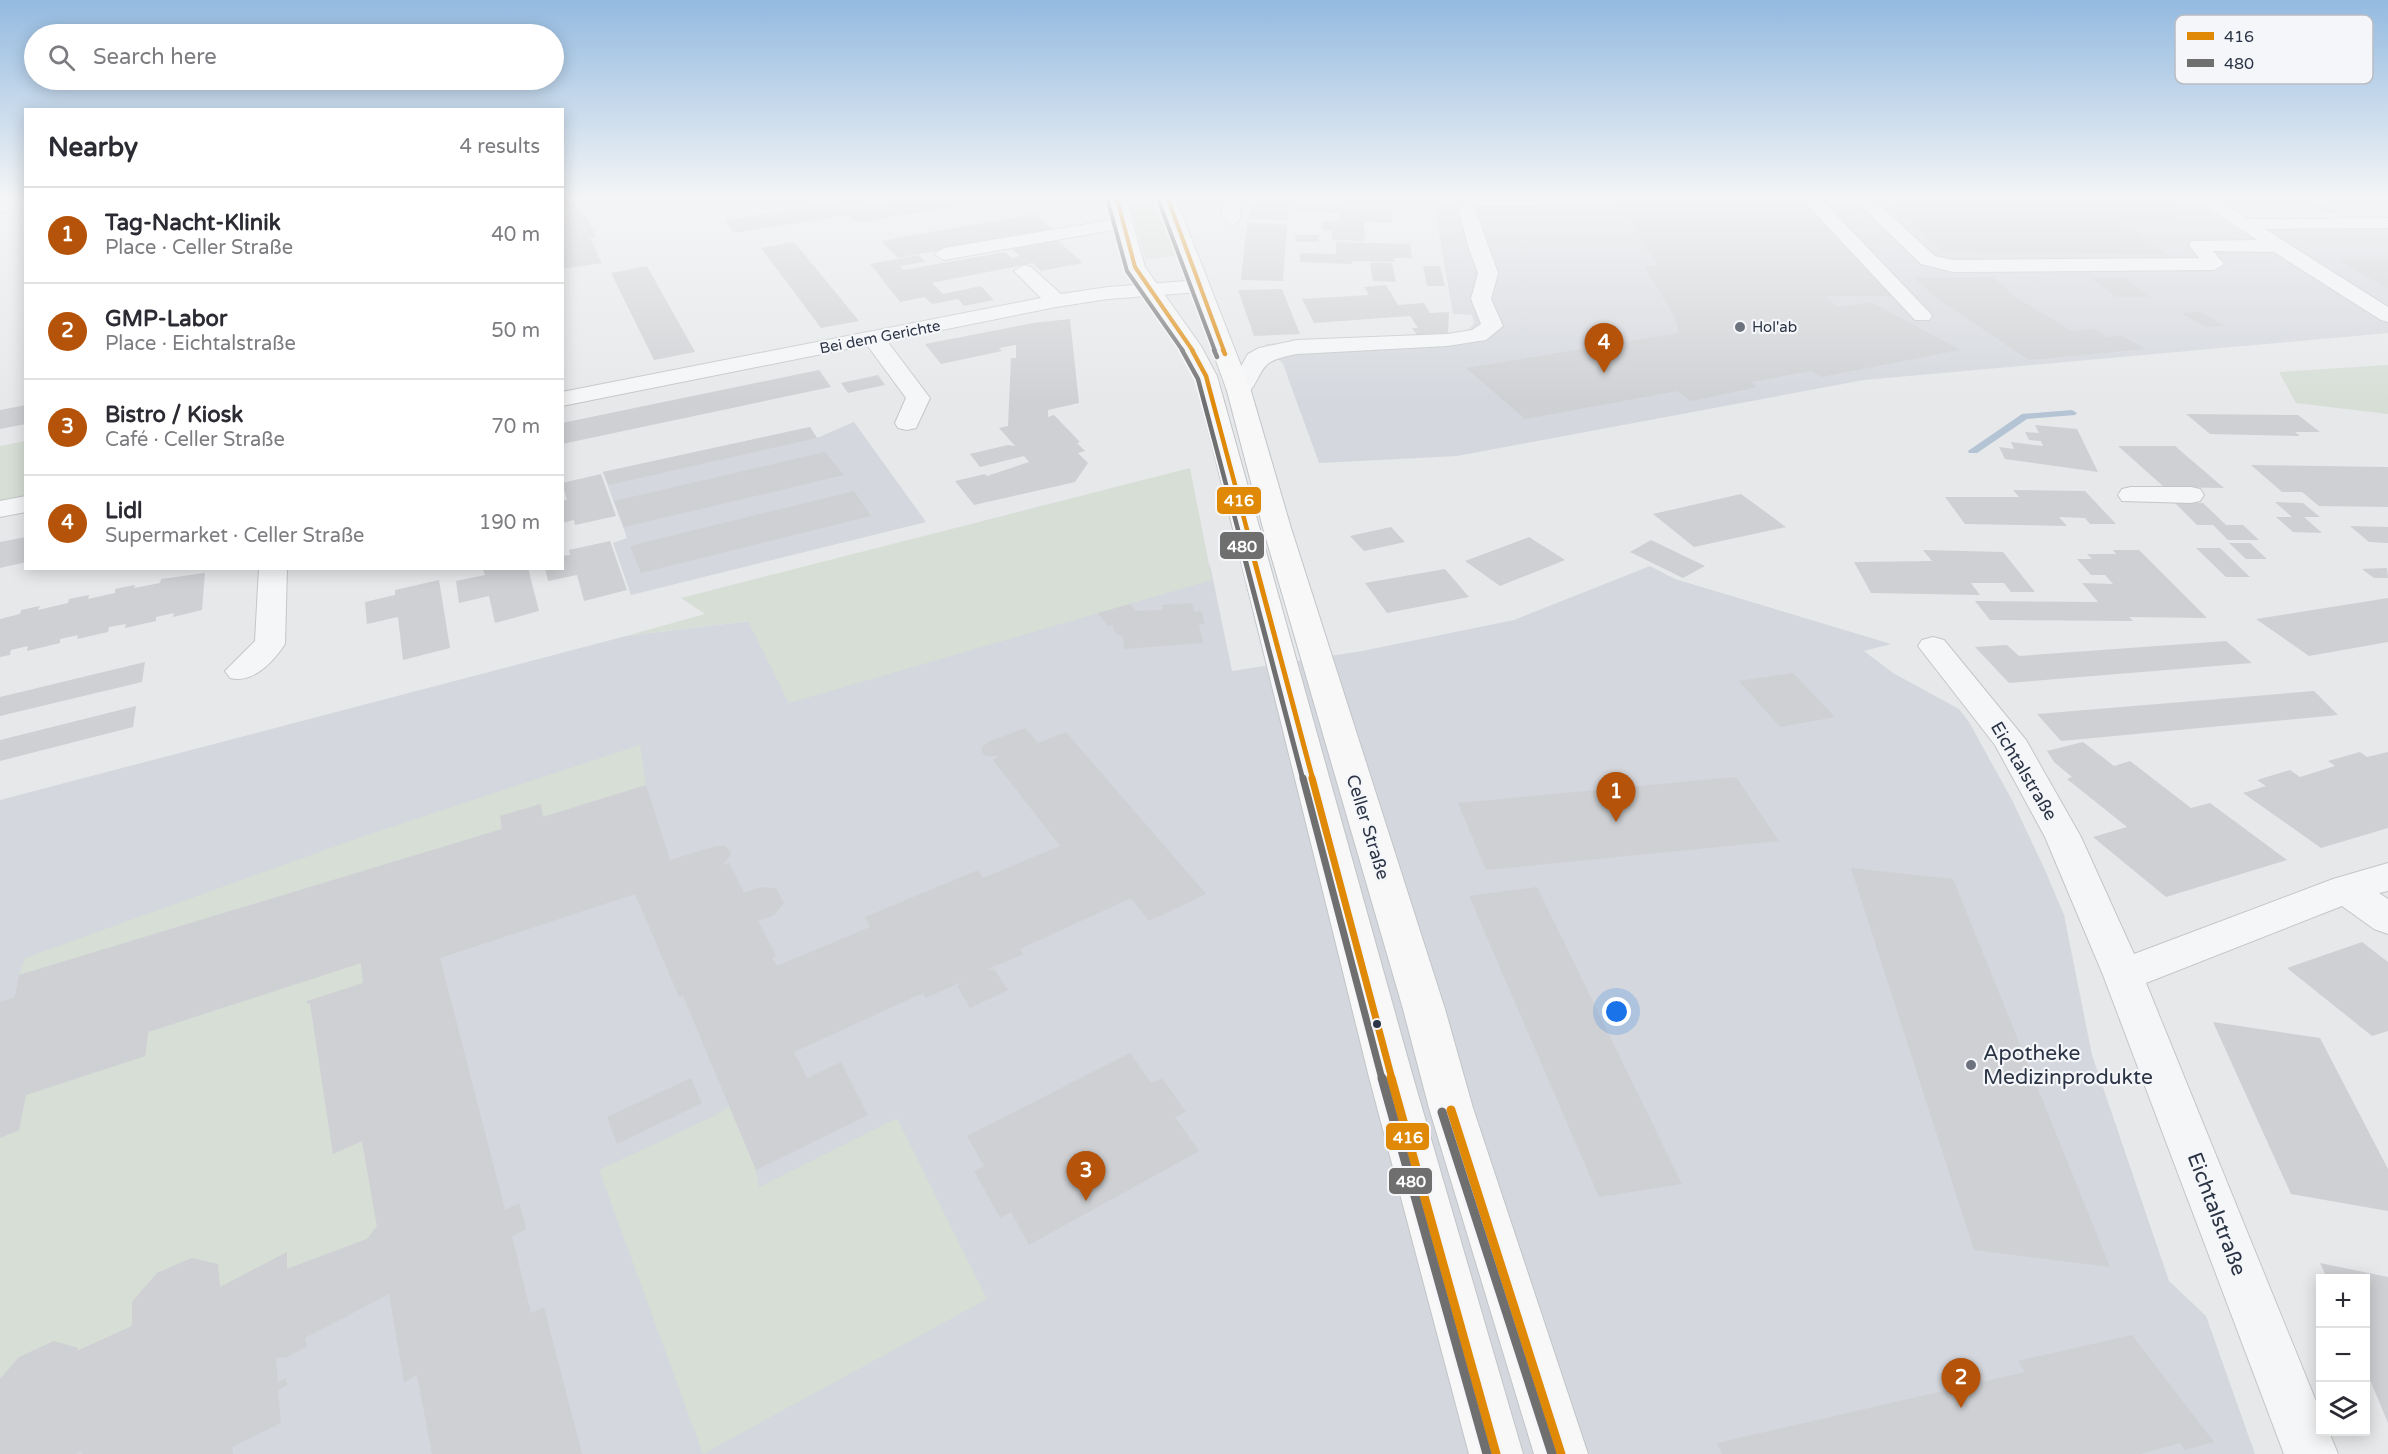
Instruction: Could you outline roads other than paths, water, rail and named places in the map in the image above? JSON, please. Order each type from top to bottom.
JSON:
[{"type":"main road","points":[[1135,267],[1148,290],[1185,334],[1206,376],[1391,1077],[1496,1454]]},
{"type":"main road","name":"Celler Straße","points":[[1193,267],[1239,391],[1277,528],[1424,1010],[1451,1108],[1561,1454]]},
{"type":"street","points":[[1239,391],[1256,359],[1267,353],[1297,347],[1447,340],[1478,335],[1492,326],[1481,299],[1488,273],[1485,267]]},
{"type":"street","points":[[1875,267],[1922,316]]},
{"type":"street","points":[[2313,267],[2388,315]]},
{"type":"street","points":[[1024,271],[1056,301]]},
{"type":"street","name":"Bei dem Gerichte","points":[[564,399],[874,339],[1056,301],[1200,286]]},
{"type":"street","points":[[874,339],[918,398],[907,423]]},
{"type":"street","points":[[2131,495],[2191,495]]},
{"type":"street","points":[[0,509],[24,504]]},
{"type":"street","points":[[241,671],[270,644],[273,570]]},
{"type":"street","name":"Eichtalstraße","points":[[1934,646],[2009,740],[2062,837],[2122,975],[2311,1454]]},
{"type":"street","points":[[2122,975],[2346,889],[2388,877]]},
{"type":"street","points":[[2346,889],[2388,919]]},
{"type":"waterway","points":[[1973,451],[2025,416],[2072,413]]},
{"type":"place","name":"Hol'ab","points":[[1740,327]]},
{"type":"place","name":"Lidl","points":[[1604,373]]},
{"type":"place","name":"Tag-Nacht-Klinik","points":[[1616,822]]},
{"type":"place","name":"Apotheke Medizinprodukte","points":[[1971,1065]]},
{"type":"place","name":"Bistro / Kiosk","points":[[1086,1201]]},
{"type":"place","name":"GMP-Labor","points":[[1961,1408]]}]
